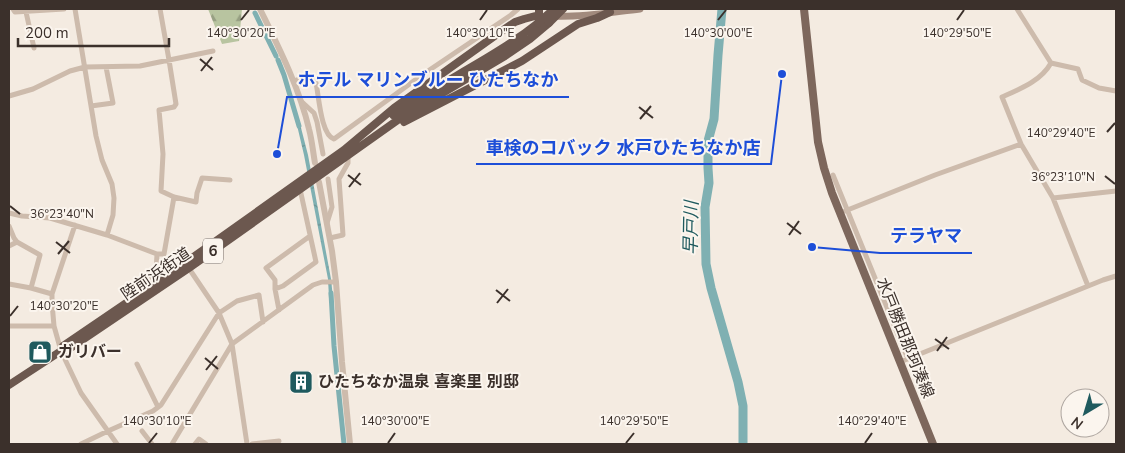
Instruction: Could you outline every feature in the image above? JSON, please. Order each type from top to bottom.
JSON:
[{"type":"highway","name":"6","points":[[350,144],[415,100],[501,50],[525,33],[539,15],[554,9]]},
{"type":"highway","name":"6","points":[[362,145],[402,117],[505,56],[530,39],[564,9]]},
{"type":"highway","points":[[362,145],[515,65],[578,24],[597,18],[607,10]]},
{"type":"highway","points":[[350,144],[394,108],[515,22],[539,15]]},
{"type":"highway","name":"陸前浜街道","points":[[61,351],[63,346],[187,266],[350,144]]},
{"type":"highway","name":"陸前浜街道","points":[[9,385],[61,351],[71,348],[362,145]]},
{"type":"main road","points":[[539,15],[559,16],[607,10],[640,9]]},
{"type":"main road","name":"水戸勝田那珂湊線","points":[[804,9],[820,153],[825,174],[844,212],[933,444]]},
{"type":"street","points":[[13,9],[15,12],[64,9]]},
{"type":"street","points":[[75,9],[102,160],[112,184],[114,198],[113,215],[107,236]]},
{"type":"street","points":[[160,9],[176,104],[174,107],[159,110],[163,154],[161,191],[174,198],[196,202],[202,178],[230,180]]},
{"type":"street","points":[[260,9],[283,56],[301,101],[310,130],[314,164]]},
{"type":"street","points":[[294,81],[308,77],[316,84],[322,119],[329,137],[334,139],[422,74],[518,9]]},
{"type":"street","points":[[1018,9],[1051,63],[1078,69],[1082,80],[1099,88],[1116,91]]},
{"type":"street","points":[[26,12],[34,48]]},
{"type":"street","points":[[511,15],[515,22]]},
{"type":"street","points":[[9,96],[33,89],[70,71],[84,67],[140,66],[213,51]]},
{"type":"street","points":[[1051,63],[1041,77],[1023,88],[1002,97],[1021,144],[1053,198],[1088,286]]},
{"type":"street","points":[[91,106],[113,103],[106,67]]},
{"type":"street","points":[[301,101],[314,113],[323,154]]},
{"type":"street","points":[[844,212],[935,175],[1021,144]]},
{"type":"street","points":[[330,238],[343,235],[339,179],[348,163],[348,155]]},
{"type":"street","points":[[833,175],[844,212],[908,359]]},
{"type":"street","points":[[327,224],[332,206],[328,180]]},
{"type":"street","points":[[318,182],[330,238],[336,282],[350,444]]},
{"type":"street","points":[[275,289],[283,286],[316,262],[300,189]]},
{"type":"street","points":[[1053,198],[1116,191]]},
{"type":"street","points":[[9,213],[50,218],[157,254],[164,254],[174,198]]},
{"type":"street","points":[[75,225],[52,294],[54,326],[61,351],[81,393],[117,444]]},
{"type":"street","points":[[9,226],[17,242],[40,255],[31,288]]},
{"type":"street","points":[[279,310],[275,280],[266,268],[310,236]]},
{"type":"street","points":[[9,246],[17,242]]},
{"type":"street","points":[[138,296],[135,291],[156,273],[157,254]]},
{"type":"street","points":[[187,266],[219,313],[232,344],[247,444]]},
{"type":"street","points":[[900,362],[1116,276]]},
{"type":"street","points":[[172,444],[232,344],[313,285],[322,282],[336,282]]},
{"type":"street","points":[[9,284],[52,294]]},
{"type":"street","points":[[82,444],[158,407],[219,313],[237,301],[259,295],[263,322]]},
{"type":"street","points":[[9,326],[54,326]]},
{"type":"street","points":[[136,364],[158,407]]},
{"type":"street","points":[[142,432],[152,444]]},
{"type":"street","points":[[196,444],[199,439],[206,444]]},
{"type":"street","points":[[252,444],[279,441]]},
{"type":"green space","points":[[208,9],[242,9],[239,41],[222,44]]},
{"type":"water","points":[[299,120],[308,155],[333,298],[329,298],[328,279],[296,121]]},
{"type":"waterway","name":"早戸川","points":[[722,9],[714,119],[708,141],[709,183],[705,207],[706,264],[743,406],[743,444]]},
{"type":"waterway","points":[[255,13],[276,56]]},
{"type":"waterway","points":[[278,60],[299,126]]},
{"type":"waterway","points":[[331,293],[334,346],[344,444]]},
{"type":"place","name":"車検のコバック 水戸ひたちなか店","points":[[782,74]]},
{"type":"place","name":"ホテル マリンブルー ひたちなか","points":[[277,154]]},
{"type":"place","name":"テラヤマ","points":[[812,247]]},
{"type":"place","name":"ガリバー","points":[[40,352]]},
{"type":"place","name":"ひたちなか温泉 喜楽里 別邸","points":[[301,382]]}]
